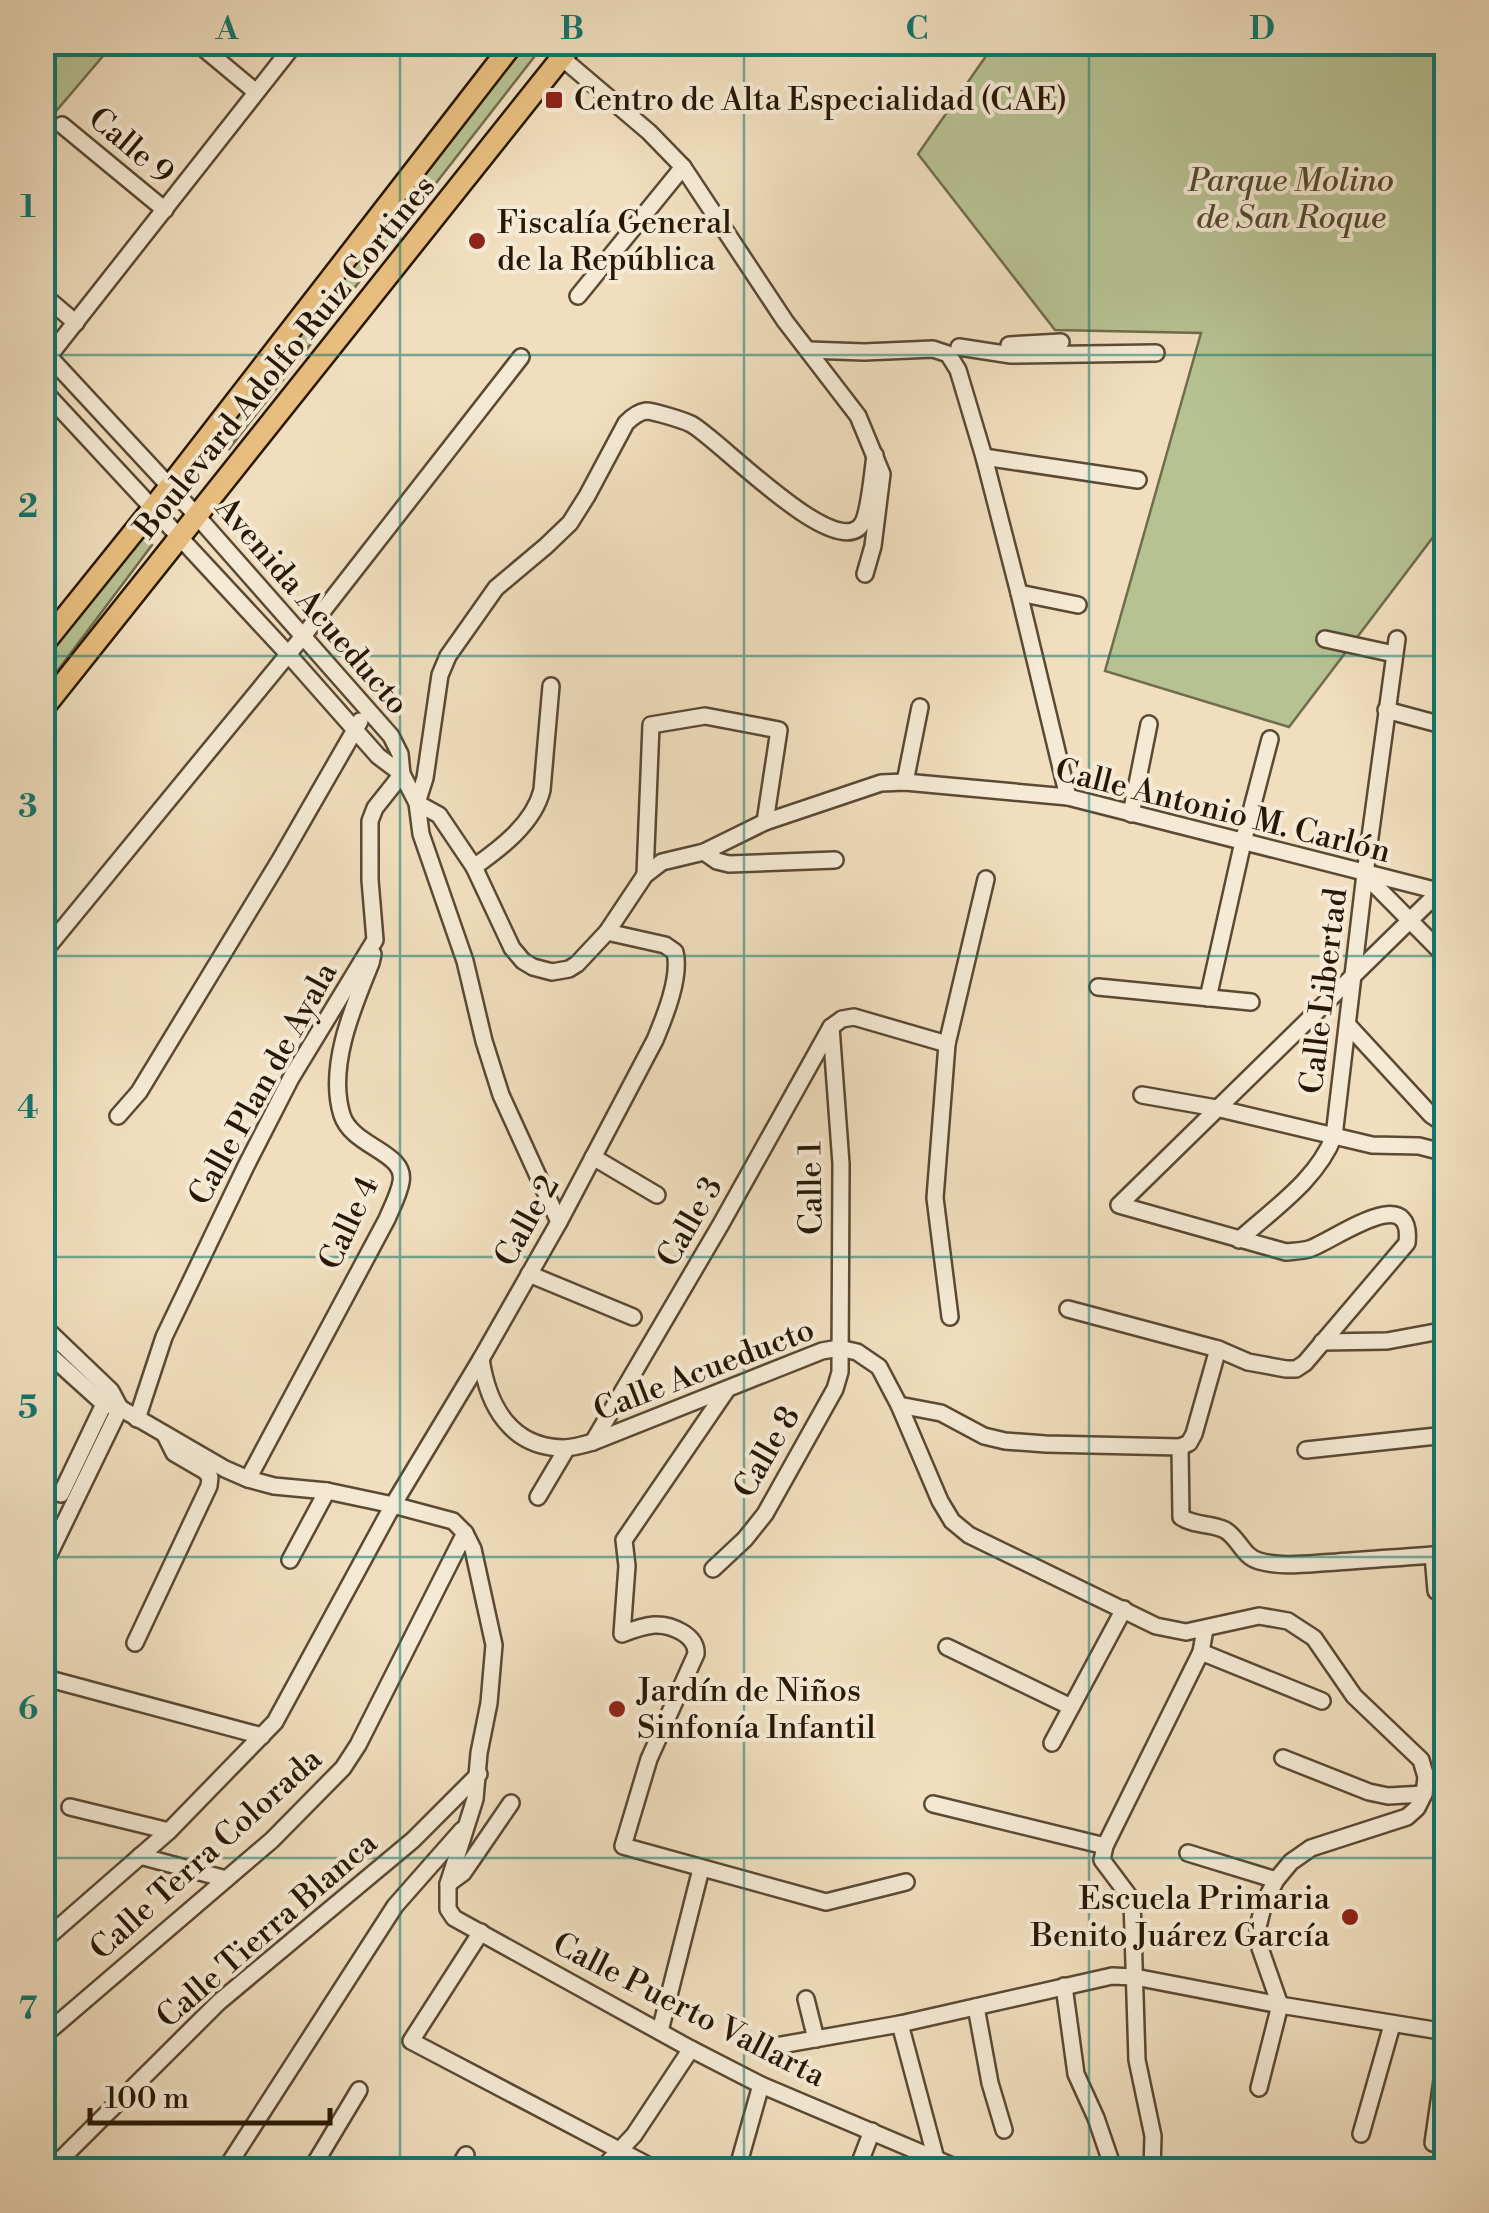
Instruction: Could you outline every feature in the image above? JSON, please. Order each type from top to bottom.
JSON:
[{"type":"main road","name":"Boulevard Adolfo Ruiz Cortines","points":[[42,646],[514,42]]},
{"type":"main road","name":"Boulevard Adolfo Ruiz Cortines","points":[[42,710],[568,50]]},
{"type":"street","points":[[196,42],[256,92]]},
{"type":"street","points":[[46,352],[76,323],[296,42]]},
{"type":"street","points":[[568,50],[683,167],[785,321],[858,416],[882,474],[873,546],[865,574]]},
{"type":"street","name":"Calle 9","points":[[62,124],[165,210]]},
{"type":"street","points":[[578,296],[683,167]]},
{"type":"street","points":[[42,294],[76,323]]},
{"type":"street","points":[[954,350],[1061,342]]},
{"type":"street","points":[[809,350],[1156,352]]},
{"type":"street","points":[[954,350],[1019,592],[1068,797]]},
{"type":"street","name":"Avenida Acueducto","points":[[46,352],[304,635],[390,736],[400,754],[402,774],[417,803],[422,834],[466,961],[501,1094],[559,1222]]},
{"type":"street","points":[[42,954],[304,635],[521,357]]},
{"type":"street","name":"Avenida Acueducto","points":[[42,389],[378,756],[402,774]]},
{"type":"street","points":[[766,822],[779,730],[705,716],[652,725],[645,875],[607,932],[569,969],[552,972],[533,968],[512,948],[474,867],[439,815],[417,803],[426,778],[440,675],[448,656],[496,588],[570,523],[626,423],[635,415],[645,411],[691,424],[786,502],[830,529],[844,533],[856,530],[864,522],[876,456]]},
{"type":"street","points":[[984,457],[1138,480]]},
{"type":"street","points":[[1019,592],[1078,606]]},
{"type":"street","name":"Calle Libertad","points":[[1239,1240],[1317,1169],[1334,1136],[1364,874],[1396,646],[1325,639]]},
{"type":"street","points":[[474,867],[498,850],[539,802],[551,686]]},
{"type":"street","points":[[905,782],[920,707]]},
{"type":"street","points":[[118,1116],[149,1076],[368,710]]},
{"type":"street","points":[[1386,710],[1446,726]]},
{"type":"street","points":[[1130,814],[1150,724]]},
{"type":"street","points":[[1208,998],[1270,739]]},
{"type":"street","name":"Calle Plan de Ayala","points":[[137,1419],[164,1337],[246,1166],[291,1078],[374,940],[370,821],[375,808],[402,774]]},
{"type":"street","name":"Calle Antonio M. Carlón","points":[[645,875],[662,862],[704,852],[766,822],[881,783],[905,782],[1068,797],[1364,874],[1444,889]]},
{"type":"street","points":[[704,852],[729,864],[835,860]]},
{"type":"street","points":[[1364,874],[1446,956]]},
{"type":"street","points":[[950,1316],[935,1198],[948,1044],[986,878]]},
{"type":"street","points":[[1068,1309],[1218,1350],[1248,1362],[1296,1369],[1305,1362],[1407,1243],[1408,1231],[1402,1220],[1388,1213],[1375,1215],[1307,1250],[1286,1252],[1119,1205],[1444,889]]},
{"type":"street","name":"Calle 2","points":[[42,1942],[168,1831],[275,1722],[393,1505],[559,1222],[655,1040],[666,1014],[678,962],[675,952],[665,945],[607,932]]},
{"type":"street","name":"Calle 4","points":[[248,1478],[387,1218],[402,1180],[401,1168],[394,1160],[367,1145],[342,1117],[339,1066],[344,1036],[371,964],[374,940]]},
{"type":"street","points":[[1098,987],[1251,1002]]},
{"type":"street","points":[[831,1026],[854,1016],[948,1044]]},
{"type":"street","points":[[1348,1024],[1431,1116],[1446,1125]]},
{"type":"street","name":"Calle 1","points":[[831,1026],[841,1164],[839,1348]]},
{"type":"street","name":"Calle 3","points":[[593,1442],[831,1026]]},
{"type":"street","points":[[1142,1095],[1216,1108],[1372,1145],[1418,1146],[1446,1153]]},
{"type":"street","points":[[593,1157],[658,1195]]},
{"type":"street","points":[[529,1274],[633,1317]]},
{"type":"street","points":[[42,1325],[112,1391],[112,1406],[42,1569]]},
{"type":"street","points":[[1322,1342],[1388,1341],[1446,1330]]},
{"type":"street","points":[[42,1348],[112,1406],[225,1469],[274,1486],[327,1491],[393,1505],[453,1521],[465,1533],[473,1549],[494,1644],[475,1799],[448,1884]]},
{"type":"street","name":"Calle Acueducto","points":[[481,1359],[486,1387],[510,1427],[543,1446],[567,1448],[593,1442],[822,1351],[839,1348],[857,1352],[878,1367],[952,1521],[969,1534],[1171,1631],[1186,1632],[1259,1616],[1288,1621],[1314,1638],[1354,1696],[1420,1760],[1426,1777],[1424,1794]]},
{"type":"street","name":"Calle 8","points":[[713,1570],[745,1540],[765,1514],[835,1389],[840,1372],[839,1348]]},
{"type":"street","points":[[1218,1350],[1194,1434],[1184,1445],[1180,1517],[1221,1528],[1233,1536],[1250,1558],[1261,1562],[1296,1564],[1440,1554],[1436,1591]]},
{"type":"street","points":[[726,1391],[624,1540],[627,1578],[622,1634],[658,1624],[691,1636],[696,1654],[649,1759],[623,1846],[826,1902],[906,1882]]},
{"type":"street","points":[[899,1405],[942,1413],[984,1436],[1005,1441],[1184,1445]]},
{"type":"street","points":[[60,1494],[112,1406]]},
{"type":"street","points":[[135,1643],[209,1486],[210,1477],[205,1471],[174,1454],[165,1435]]},
{"type":"street","points":[[1306,1450],[1446,1435]]},
{"type":"street","points":[[538,1497],[567,1448]]},
{"type":"street","points":[[290,1560],[327,1491]]},
{"type":"street","name":"Calle Terra Colorada","points":[[42,2037],[272,1840],[344,1768],[465,1533]]},
{"type":"street","points":[[1052,1743],[1124,1610]]},
{"type":"street","points":[[1152,2170],[1153,2136],[1136,2060],[1132,1900],[1102,1860],[1105,1846],[1201,1652],[1205,1628]]},
{"type":"street","points":[[947,1647],[1071,1707]]},
{"type":"street","points":[[1201,1652],[1322,1701]]},
{"type":"street","points":[[42,1678],[262,1736]]},
{"type":"street","points":[[1259,2088],[1280,2006],[1260,1948],[1258,1927],[1276,1880],[1291,1862],[1311,1848],[1407,1817],[1418,1808],[1424,1794],[1388,1796],[1369,1792],[1283,1758]]},
{"type":"street","name":"Calle Tierra Blanca","points":[[50,2170],[219,2002],[414,1840],[478,1774]]},
{"type":"street","points":[[448,1884],[464,1873],[511,1803]]},
{"type":"street","points":[[933,1804],[1105,1846]]},
{"type":"street","points":[[70,1806],[168,1831]]},
{"type":"street","points":[[225,2170],[395,1906],[468,1823]]},
{"type":"street","points":[[1188,1853],[1276,1880]]},
{"type":"street","points":[[140,1856],[226,1880]]},
{"type":"street","points":[[660,2031],[702,1869]]},
{"type":"street","name":"Calle Puerto Vallarta","points":[[448,1884],[448,1909],[454,1918],[761,2084],[960,2170]]},
{"type":"street","points":[[481,1932],[410,2042],[657,2170]]},
{"type":"street","points":[[758,2049],[900,2024],[1112,1976],[1135,1976],[1280,2006],[1446,2032]]},
{"type":"street","points":[[1064,1986],[1076,2074],[1096,2118],[1112,2170]]},
{"type":"street","points":[[806,1999],[816,2038]]},
{"type":"street","points":[[976,2007],[990,2083],[1004,2130]]},
{"type":"street","points":[[900,2024],[936,2159]]},
{"type":"street","points":[[1360,2134],[1392,2025]]},
{"type":"street","points":[[601,2170],[634,2136],[691,2049]]},
{"type":"street","points":[[1433,2143],[1446,2053]]},
{"type":"street","points":[[737,2170],[761,2084]]},
{"type":"street","points":[[311,2170],[359,2090]]},
{"type":"street","points":[[856,2170],[872,2131]]},
{"type":"street","points":[[457,2170],[466,2155]]},
{"type":"green space","points":[[42,43],[114,43],[46,123],[42,120]]},
{"type":"green space","points":[[527,43],[545,43],[229,449],[217,437]]},
{"type":"green space","name":"Parque Molino de San Roque","points":[[995,43],[1446,43],[1446,520],[1289,727],[1105,671],[1201,333],[1055,330],[918,154]]},
{"type":"green space","points":[[137,528],[152,545],[43,690],[42,652]]},
{"type":"place","name":"Centro de Alta Especialidad (CAE)","points":[[554,100]]},
{"type":"place","name":"Fiscalía General de la República","points":[[477,241]]},
{"type":"place","name":"Jardín de Niños Sinfonía Infantil","points":[[617,1709]]},
{"type":"place","name":"Escuela Primaria Benito Juárez García","points":[[1350,1917]]}]
